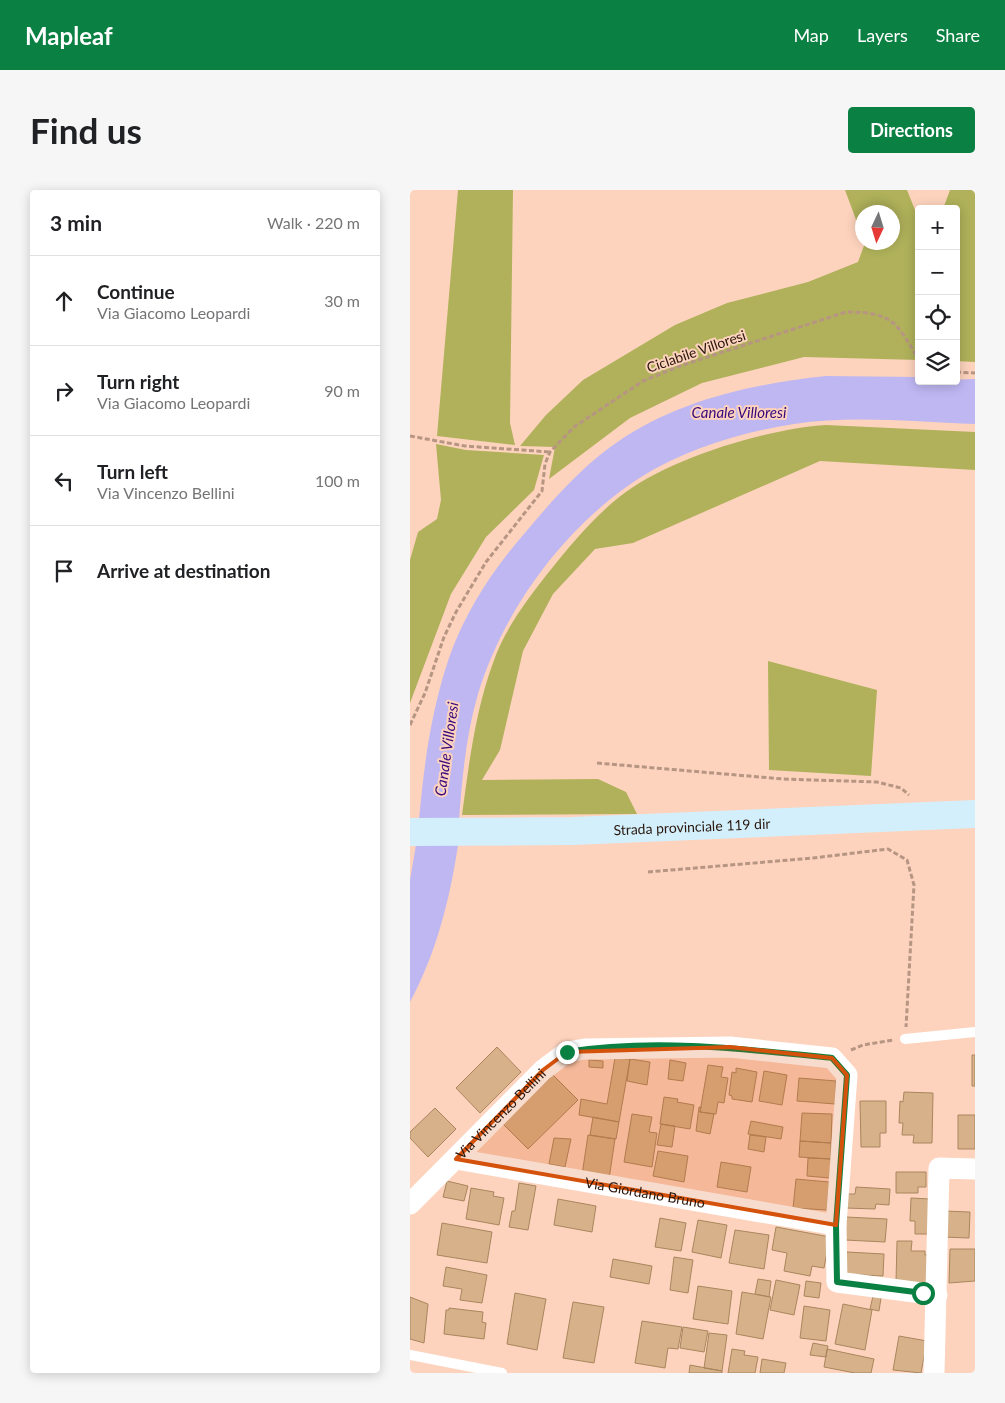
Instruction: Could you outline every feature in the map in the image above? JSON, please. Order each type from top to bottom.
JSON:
[{"type":"street","name":"Strada provinciale 119 dir","points":[[410,832],[573,831],[975,814]]},
{"type":"street","name":"Via Vincenzo Bellini","points":[[410,1204],[543,1070],[567,1052],[644,1047],[730,1048],[836,1062]]},
{"type":"street","points":[[836,1062],[847,1075],[836,1225],[837,1282],[937,1295]]},
{"type":"street","name":"Via Giordano Bruno","points":[[456,1159],[836,1225]]},
{"type":"street","points":[[934,1373],[939,1168],[975,1169]]},
{"type":"lane","points":[[904,1039],[975,1032]]},
{"type":"lane","points":[[410,1354],[502,1373]]},
{"type":"path","name":"Ciclabile Villoresi","points":[[410,726],[425,693],[444,638],[456,612],[486,562],[542,491],[545,464],[550,452],[574,427],[643,381],[680,366],[846,312],[875,314],[888,318],[899,327],[915,353]]},
{"type":"path","points":[[960,372],[975,372]]},
{"type":"path","points":[[410,436],[464,446],[550,452]]},
{"type":"path","points":[[597,763],[783,779],[883,783],[907,792],[919,816]]},
{"type":"path","points":[[648,872],[813,858],[888,849],[907,860],[914,885],[911,969],[904,1039],[863,1045],[836,1062]]},
{"type":"highlighted area","points":[[730,1047],[832,1058],[847,1075],[836,1225],[456,1159],[543,1070],[567,1052]]},
{"type":"shaded area","points":[[458,190],[513,190],[510,423],[515,445],[437,436]]},
{"type":"shaded area","points":[[845,190],[907,190],[915,210],[915,360],[804,357],[702,383],[630,418],[549,479],[555,447],[520,446],[546,415],[583,380],[675,325],[727,303],[808,282],[858,262],[862,250],[900,250],[900,205],[855,205],[855,217]]},
{"type":"shaded area","points":[[950,190],[975,190],[975,362],[960,361],[960,205],[944,205]]},
{"type":"shaded area","points":[[826,425],[975,432],[975,470],[820,461],[633,543],[595,549],[553,594],[523,651],[500,750],[482,780],[598,779],[626,792],[637,814],[462,815],[477,719],[487,682],[503,639],[532,594],[564,553],[590,524],[608,506],[638,484],[689,459],[717,448],[746,440],[775,433]]},
{"type":"shaded area","points":[[436,444],[466,450],[544,455],[534,490],[486,537],[451,594],[410,703],[410,560],[418,532],[437,519],[441,500]]},
{"type":"shaded area","points":[[768,661],[877,690],[871,776],[769,770]]},
{"type":"water","name":"Canale Villoresi","points":[[826,376],[915,377],[915,385],[960,385],[960,380],[975,379],[975,424],[839,420],[774,427],[734,437],[695,450],[641,477],[588,519],[563,544],[521,600],[504,631],[489,662],[470,725],[459,821],[419,820],[433,718],[449,658],[473,605],[494,572],[517,542],[581,471],[616,443],[640,428],[690,405],[716,396],[798,379]]},
{"type":"water","points":[[416,845],[458,845],[451,886],[441,926],[427,965],[410,1002],[410,880]]},
{"type":"building","points":[[497,1047],[521,1072],[480,1113],[456,1088]]},
{"type":"building","points":[[972,1055],[975,1055],[975,1086],[972,1086]]},
{"type":"building","points":[[615,1058],[630,1059],[619,1122],[579,1115],[581,1099],[607,1104]]},
{"type":"building","points":[[630,1059],[650,1062],[647,1085],[627,1081]]},
{"type":"building","points":[[589,1060],[603,1061],[603,1068],[589,1067]]},
{"type":"building","points":[[670,1060],[686,1063],[683,1081],[668,1079]]},
{"type":"building","points":[[708,1065],[723,1067],[721,1077],[728,1078],[724,1103],[718,1102],[716,1114],[700,1112]]},
{"type":"building","points":[[736,1068],[757,1072],[752,1102],[732,1099],[732,1096],[729,1095],[732,1072],[736,1073]]},
{"type":"building","points":[[764,1071],[787,1075],[782,1105],[759,1101]]},
{"type":"building","points":[[553,1075],[578,1100],[528,1149],[503,1124]]},
{"type":"building","points":[[799,1078],[836,1081],[835,1104],[797,1101]]},
{"type":"building","points":[[904,1092],[933,1093],[932,1143],[913,1143],[914,1135],[902,1135],[903,1123],[899,1123],[900,1101],[903,1102]]},
{"type":"building","points":[[664,1097],[678,1099],[677,1102],[694,1105],[690,1129],[660,1124]]},
{"type":"building","points":[[860,1101],[886,1101],[886,1133],[880,1133],[880,1147],[861,1147]]},
{"type":"building","points":[[699,1107],[701,1107],[700,1112],[714,1114],[710,1134],[696,1131]]},
{"type":"building","points":[[435,1108],[456,1129],[428,1157],[410,1138],[410,1132]]},
{"type":"building","points":[[802,1113],[832,1114],[831,1143],[800,1141]]},
{"type":"building","points":[[632,1114],[652,1117],[649,1132],[657,1133],[652,1167],[624,1162]]},
{"type":"building","points":[[958,1115],[975,1115],[975,1149],[958,1149]]},
{"type":"building","points":[[593,1117],[619,1122],[616,1139],[590,1135]]},
{"type":"building","points":[[751,1121],[783,1127],[781,1139],[748,1134]]},
{"type":"building","points":[[661,1124],[675,1126],[672,1147],[657,1145]]},
{"type":"building","points":[[588,1135],[615,1139],[609,1179],[582,1175]]},
{"type":"building","points":[[750,1135],[766,1137],[764,1152],[748,1149]]},
{"type":"building","points":[[554,1138],[571,1139],[565,1167],[549,1164]]},
{"type":"building","points":[[800,1141],[831,1143],[831,1159],[799,1157]]},
{"type":"building","points":[[658,1151],[688,1156],[684,1182],[653,1176]]},
{"type":"building","points":[[808,1158],[831,1159],[830,1178],[807,1176]]},
{"type":"building","points":[[721,1162],[751,1167],[747,1192],[717,1187]]},
{"type":"building","points":[[896,1172],[926,1172],[926,1187],[918,1187],[918,1193],[896,1193]]},
{"type":"building","points":[[796,1179],[829,1182],[827,1210],[793,1208]]},
{"type":"building","points":[[447,1181],[468,1186],[464,1201],[443,1197]]},
{"type":"building","points":[[519,1183],[536,1186],[528,1230],[509,1227],[512,1211],[515,1211]]},
{"type":"building","points":[[856,1187],[890,1189],[889,1205],[876,1204],[875,1209],[845,1208],[846,1194],[855,1194]]},
{"type":"building","points":[[471,1188],[494,1192],[493,1196],[504,1198],[499,1225],[466,1219]]},
{"type":"building","points":[[911,1198],[930,1199],[929,1234],[915,1234],[915,1221],[910,1221]]},
{"type":"building","points":[[558,1199],[596,1206],[592,1232],[554,1225]]},
{"type":"building","points":[[944,1211],[970,1212],[969,1238],[943,1237]]},
{"type":"building","points":[[846,1217],[887,1219],[885,1242],[845,1240]]},
{"type":"building","points":[[660,1218],[686,1223],[681,1251],[655,1247]]},
{"type":"building","points":[[698,1220],[727,1225],[721,1258],[692,1252]]},
{"type":"building","points":[[442,1223],[492,1232],[487,1263],[437,1255]]},
{"type":"building","points":[[776,1227],[830,1237],[824,1268],[812,1266],[810,1276],[784,1271],[787,1253],[772,1250]]},
{"type":"building","points":[[735,1230],[769,1235],[764,1269],[729,1263]]},
{"type":"building","points":[[897,1241],[912,1241],[911,1251],[925,1251],[925,1255],[929,1255],[928,1283],[896,1282]]},
{"type":"building","points":[[950,1249],[975,1249],[975,1281],[949,1283]]},
{"type":"building","points":[[847,1252],[884,1254],[883,1276],[840,1274]]},
{"type":"building","points":[[674,1257],[693,1260],[688,1293],[670,1290]]},
{"type":"building","points":[[613,1259],[652,1266],[649,1284],[610,1277]]},
{"type":"building","points":[[446,1267],[487,1275],[482,1303],[460,1300],[462,1289],[443,1286]]},
{"type":"building","points":[[758,1279],[771,1281],[769,1297],[755,1294]]},
{"type":"building","points":[[776,1280],[800,1285],[794,1315],[770,1310]]},
{"type":"building","points":[[806,1281],[821,1283],[819,1298],[804,1296]]},
{"type":"building","points":[[698,1286],[732,1291],[728,1324],[693,1319]]},
{"type":"building","points":[[742,1292],[771,1297],[763,1339],[736,1334]]},
{"type":"building","points":[[515,1293],[546,1299],[537,1350],[507,1344]]},
{"type":"building","points":[[873,1296],[881,1298],[879,1311],[870,1309]]},
{"type":"building","points":[[410,1297],[428,1304],[424,1343],[410,1339]]},
{"type":"building","points":[[573,1302],[604,1307],[594,1363],[563,1358]]},
{"type":"building","points":[[843,1304],[872,1310],[865,1350],[835,1344]]},
{"type":"building","points":[[804,1306],[830,1310],[826,1341],[800,1338]]},
{"type":"building","points":[[449,1308],[483,1312],[482,1322],[486,1323],[484,1339],[444,1334],[446,1310],[449,1310]]},
{"type":"building","points":[[642,1321],[682,1327],[678,1349],[668,1348],[665,1368],[635,1363]]},
{"type":"building","points":[[683,1327],[708,1331],[704,1352],[680,1348]]},
{"type":"building","points":[[709,1333],[727,1335],[722,1371],[704,1368]]},
{"type":"building","points":[[899,1336],[927,1341],[921,1373],[893,1370]]},
{"type":"building","points":[[813,1343],[828,1346],[826,1357],[810,1355]]},
{"type":"building","points":[[732,1349],[745,1351],[744,1355],[758,1357],[755,1373],[728,1373]]},
{"type":"building","points":[[827,1349],[874,1359],[871,1373],[855,1373],[824,1367]]},
{"type":"building","points":[[762,1359],[786,1363],[784,1373],[760,1373]]},
{"type":"building","points":[[690,1365],[722,1371],[722,1373],[689,1373]]},
{"type":"route","points":[[567,1052],[585,1049],[644,1047],[730,1048],[832,1058],[847,1075],[836,1225],[837,1282],[923,1293]]}]
